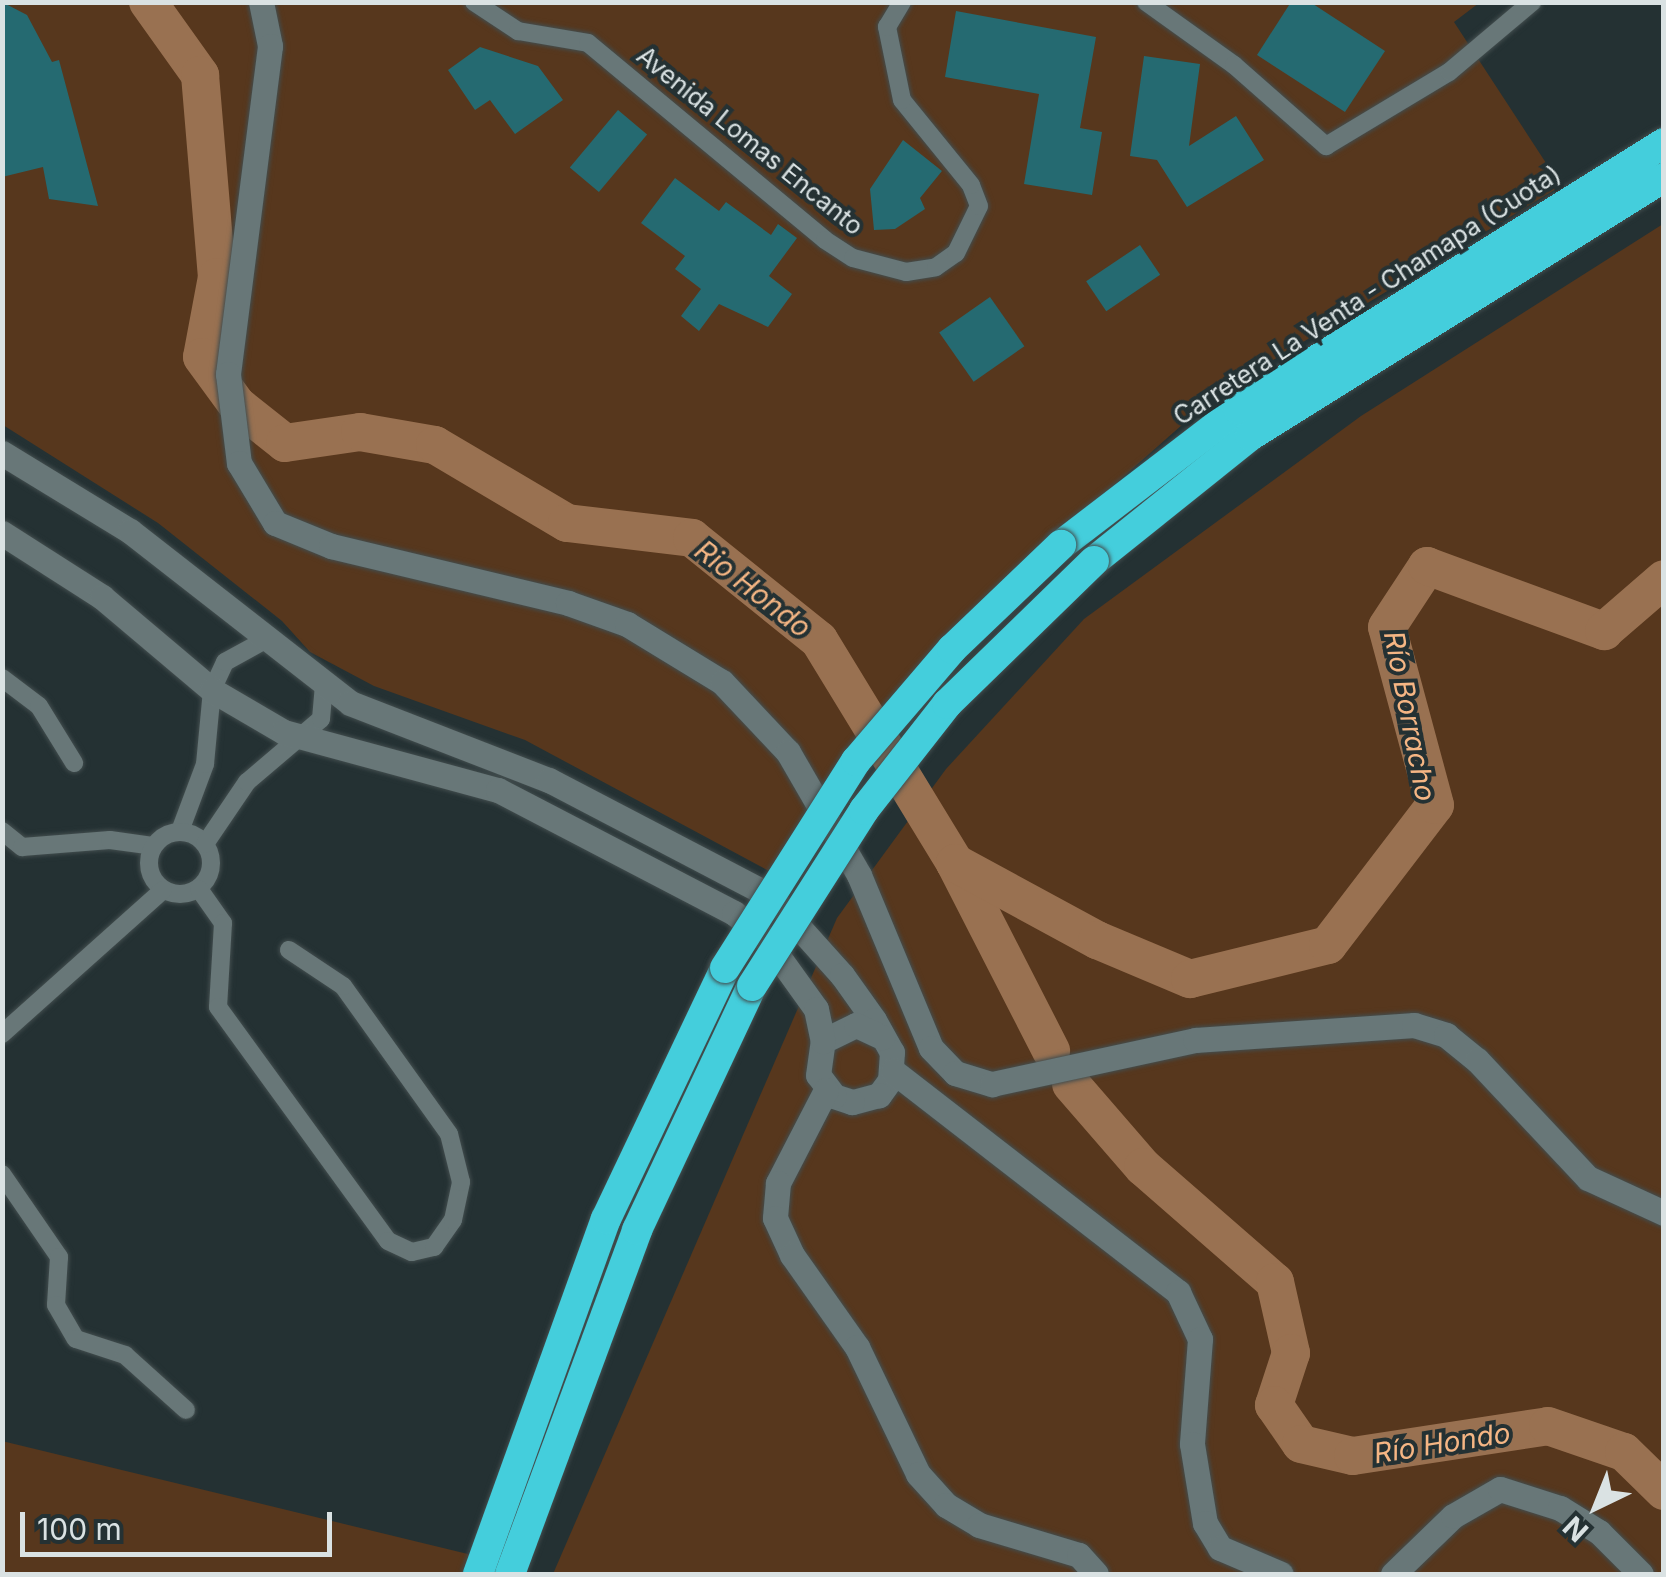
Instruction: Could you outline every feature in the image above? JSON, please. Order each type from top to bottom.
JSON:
[{"type":"highway","name":"Carretera La Venta - Chamapa (Cuota)","points":[[478,1574],[600,1236],[725,968],[856,761],[952,649],[1061,546],[1238,409],[1664,143]]},
{"type":"highway","points":[[510,1574],[637,1230],[752,986],[864,810],[947,704],[1094,561],[1250,436],[1664,177]]},
{"type":"main road","points":[[262,2],[270,46],[228,374],[232,433],[252,494],[298,536],[568,603],[628,624],[722,682],[788,752],[859,875],[930,1048],[955,1072],[992,1084],[1195,1040],[1414,1025],[1446,1035],[1477,1060],[1588,1178],[1664,1213]]},
{"type":"main road","points":[[2,453],[130,531],[324,687],[384,720],[611,809],[771,896],[842,974],[882,1037],[893,1071],[1178,1292],[1200,1339],[1192,1444],[1205,1523],[1220,1548],[1281,1574]]},
{"type":"main road","points":[[2,533],[102,596],[212,690],[303,734],[498,790],[687,884],[765,938],[816,1008],[824,1041],[816,1066],[826,1090],[842,1100],[870,1100],[893,1071]]},
{"type":"main road","points":[[824,1041],[856,1025],[882,1037]]},
{"type":"main road","points":[[826,1090],[778,1183],[775,1218],[792,1255],[856,1347],[918,1474],[946,1505],[978,1525],[1080,1555],[1096,1574]]},
{"type":"main road","points":[[1393,1574],[1463,1508],[1500,1489],[1560,1508],[1599,1532],[1641,1574]]},
{"type":"street","name":"Avenida Lomas Encanto","points":[[474,2],[518,31],[588,43],[825,240],[853,258],[906,272],[956,253],[979,206],[972,185],[902,100],[887,27],[902,2]]},
{"type":"street","points":[[1146,2],[1234,65],[1326,146],[1449,72],[1532,2]]},
{"type":"street","points":[[2,831],[22,847],[110,840],[153,846],[180,832],[206,764],[212,690],[225,662],[265,640]]},
{"type":"street","points":[[2,678],[39,706],[74,763]]},
{"type":"street","points":[[205,844],[247,782],[320,719],[324,687]]},
{"type":"street","points":[[180,832],[205,844],[211,860],[199,889]]},
{"type":"street","points":[[153,846],[148,862],[162,890]]},
{"type":"street","points":[[2,1034],[162,890],[199,889]]},
{"type":"street","points":[[199,889],[223,923],[218,1007],[388,1241],[412,1252],[434,1246],[453,1220],[461,1182],[449,1134],[343,986],[288,950]]},
{"type":"street","points":[[2,1174],[59,1257],[56,1306],[76,1339],[126,1355],[186,1410]]},
{"type":"shaded area","points":[[2,3],[1479,3],[1454,22],[1561,186],[1217,394],[1114,485],[769,871],[525,740],[374,686],[310,652],[282,621],[158,523],[3,425]]},
{"type":"shaded area","points":[[1663,224],[1663,1574],[553,1574],[837,918],[946,769],[1084,619],[1361,416]]},
{"type":"shaded area","points":[[2,1441],[472,1555],[527,1574],[3,1574]]},
{"type":"building","points":[[2,2],[27,15],[52,62],[59,60],[98,206],[49,199],[43,167],[2,177]]},
{"type":"building","points":[[1291,2],[1310,2],[1385,51],[1345,112],[1257,55]]},
{"type":"building","points":[[956,11],[1096,37],[1080,128],[1102,132],[1092,195],[1024,184],[1039,94],[945,77]]},
{"type":"building","points":[[480,47],[538,66],[563,100],[515,134],[490,100],[475,110],[448,70]]},
{"type":"building","points":[[1144,56],[1200,64],[1189,146],[1236,116],[1264,160],[1187,207],[1157,160],[1130,156]]},
{"type":"building","points":[[618,110],[647,134],[599,192],[570,167]]},
{"type":"building","points":[[903,140],[942,171],[920,198],[925,209],[895,229],[874,230],[870,189]]},
{"type":"building","points":[[675,178],[719,211],[726,202],[771,235],[778,224],[797,238],[769,276],[792,294],[768,327],[719,304],[699,331],[681,316],[701,289],[675,269],[685,256],[641,223]]},
{"type":"building","points":[[1140,245],[1160,275],[1106,311],[1086,281]]},
{"type":"building","points":[[990,297],[1024,346],[974,382],[939,333]]},
{"type":"waterway","name":"Rio Hondo","points":[[148,2],[200,75],[217,277],[202,357],[237,405],[285,443],[360,432],[435,445],[567,523],[692,538],[819,640],[955,863],[1051,1051]]},
{"type":"waterway","name":"Río Borracho","points":[[955,863],[1097,940],[1190,979],[1328,945],[1435,805],[1387,627],[1427,566],[1604,631],[1664,579]]},
{"type":"waterway","name":"Río Hondo","points":[[1071,1084],[1143,1167],[1275,1282],[1291,1353],[1274,1405],[1301,1444],[1353,1456],[1548,1426],[1624,1452],[1664,1491]]}]
